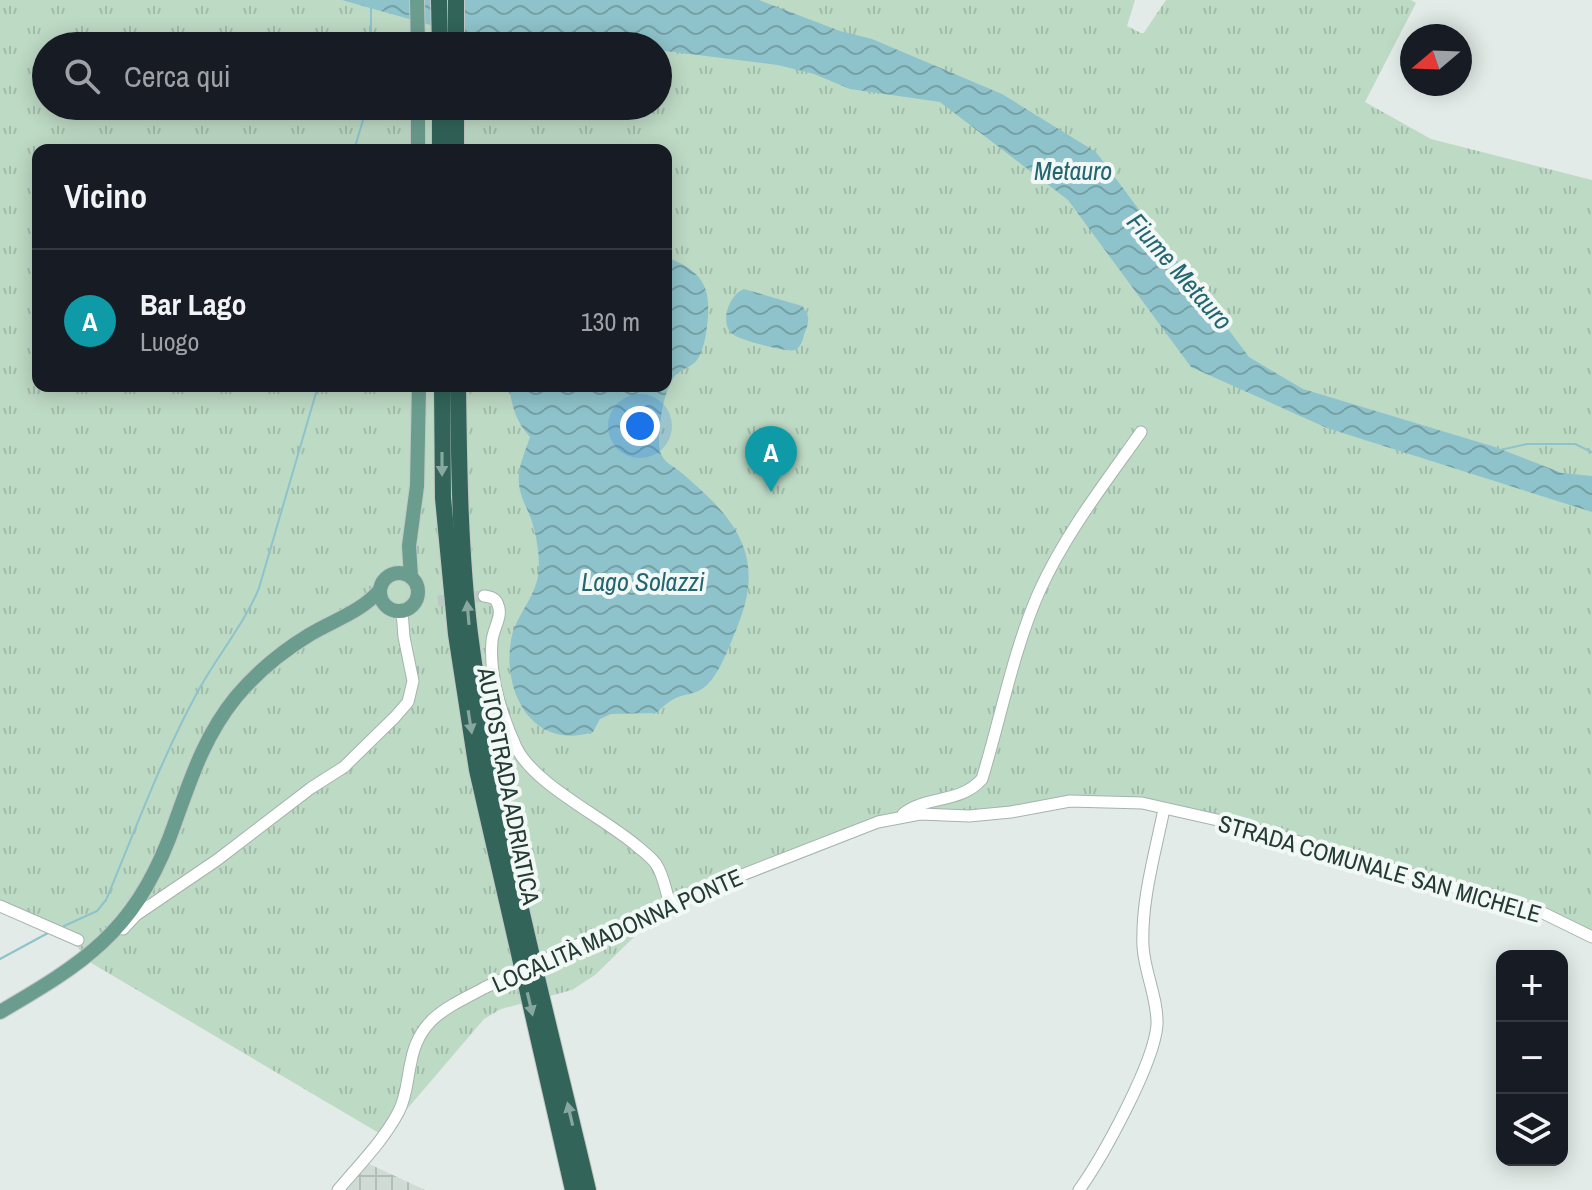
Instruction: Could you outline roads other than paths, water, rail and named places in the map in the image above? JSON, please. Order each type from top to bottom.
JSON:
[{"type":"highway","points":[[439,0],[440,32]]},
{"type":"highway","points":[[456,0],[456,32]]},
{"type":"highway","points":[[440,120],[440,144]]},
{"type":"highway","points":[[456,120],[456,144]]},
{"type":"highway","name":"AUTOSTRADA ADRIATICA","points":[[442,392],[443,498],[456,634],[477,770],[573,1190]]},
{"type":"highway","name":"AUTOSTRADA ADRIATICA","points":[[458,392],[459,498],[470,632],[492,773],[588,1190]]},
{"type":"main road","points":[[417,0],[418,32]]},
{"type":"main road","points":[[418,120],[418,144]]},
{"type":"main road","points":[[358,610],[411,607],[417,599],[418,589],[411,577],[409,546],[417,486],[419,392]]},
{"type":"main road","points":[[0,1012],[66,972],[127,918],[159,862],[198,755],[215,724],[256,674],[279,654],[311,633],[358,610],[380,590],[409,546]]},
{"type":"main road","points":[[394,573],[411,577]]},
{"type":"main road","points":[[380,590],[382,599],[395,608]]},
{"type":"street","name":"LOCALITÀ MADONNA PONTE","points":[[899,817],[907,810],[963,795],[982,779],[1038,594],[1068,537],[1141,432]]},
{"type":"street","points":[[484,596],[495,600],[500,612],[492,639],[493,665],[498,696],[517,749],[527,764],[550,784],[620,831],[654,861],[664,878],[670,903]]},
{"type":"street","points":[[91,960],[136,915],[344,767],[408,702],[413,681],[395,608]]},
{"type":"street","name":"LOCALITÀ MADONNA PONTE","points":[[338,1190],[399,1110],[407,1091],[417,1039],[424,1026],[486,987],[568,949],[670,903],[878,822],[899,817],[920,814],[969,816],[1070,801],[1124,801],[1164,809]]},
{"type":"street","points":[[1079,1190],[1122,1115],[1155,1038],[1157,1011],[1143,948],[1149,875],[1164,809]]},
{"type":"street","name":"STRADA COMUNALE SAN MICHELE","points":[[1164,809],[1309,843],[1541,912],[1592,937]]},
{"type":"street","points":[[0,906],[78,940]]},
{"type":"water","name":"Metauro","points":[[342,0],[759,0],[840,31],[872,39],[1002,94],[1096,152],[1249,357],[1303,389],[1495,447],[1562,473],[1592,476],[1592,512],[1327,428],[1191,367],[1068,200],[940,102],[850,89],[814,74],[778,65],[672,52],[672,32],[455,32]]},
{"type":"water","name":"Lago Solazzi","points":[[672,259],[697,275],[708,301],[705,339],[699,356],[672,381]]},
{"type":"water","points":[[744,289],[802,306],[808,323],[797,349],[764,346],[738,337],[729,330],[727,310],[734,297]]},
{"type":"water","name":"Lago Solazzi","points":[[510,392],[667,392],[659,436],[661,454],[718,507],[741,540],[747,559],[749,579],[746,601],[738,625],[722,664],[702,689],[674,699],[656,713],[611,714],[600,719],[593,732],[572,736],[554,733],[538,725],[526,713],[517,697],[509,660],[514,630],[535,587],[539,567],[534,530],[519,484],[520,466],[530,437],[515,414]]},
{"type":"waterway","points":[[371,7],[371,32]]},
{"type":"waterway","points":[[356,144],[363,120]]},
{"type":"waterway","points":[[64,926],[97,911],[106,900],[184,718],[253,602],[316,392]]},
{"type":"waterway","points":[[1500,450],[1527,444],[1575,444],[1592,452]]},
{"type":"waterway","points":[[0,959],[48,933]]},
{"type":"tunnel","points":[[438,601],[484,596]]},
{"type":"place","name":"Bar Lago","points":[[771,492]]},
{"type":"water label","name":"Fiume Metauro","points":[[1180,271]]}]
